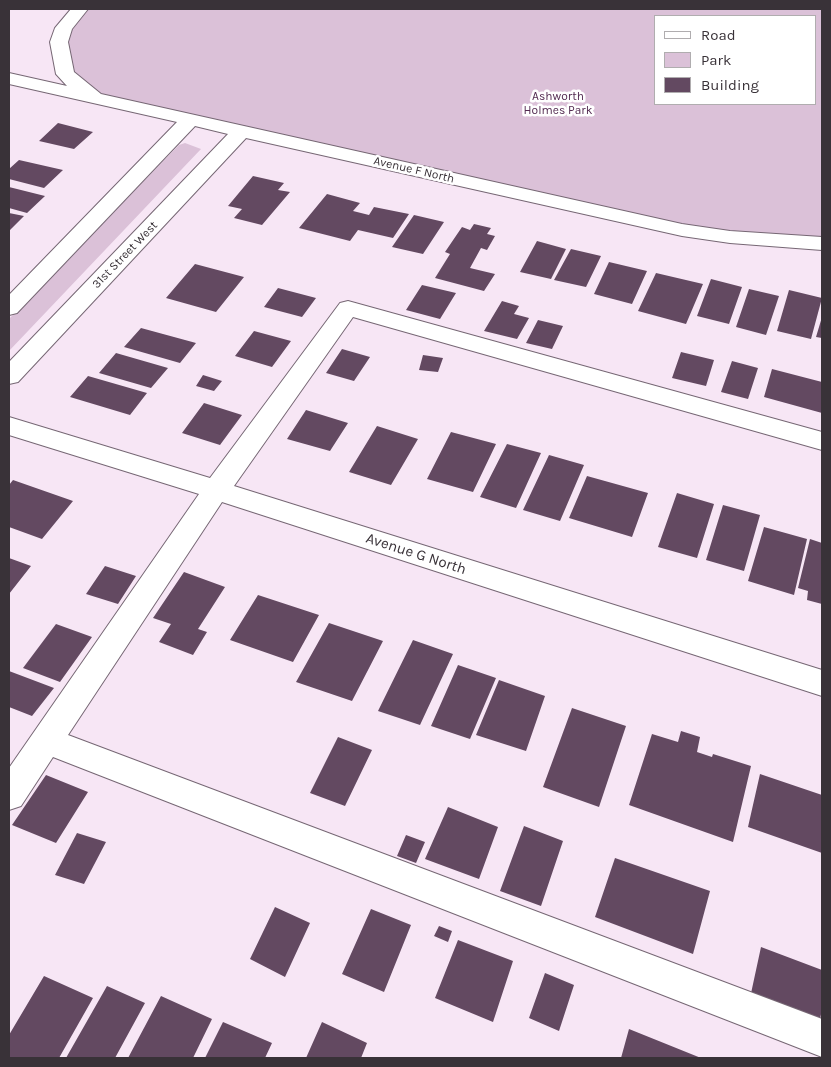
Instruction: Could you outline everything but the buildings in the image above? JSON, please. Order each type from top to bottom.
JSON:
[{"type":"street","points":[[80,9],[64,28],[59,42],[62,65],[65,74],[74,83],[97,99]]},
{"type":"street","name":"Avenue F North","points":[[12,83],[97,99],[682,230],[730,238],[822,244]]},
{"type":"street","points":[[9,308],[190,120]]},
{"type":"street","name":"31st Street West","points":[[9,376],[241,132]]},
{"type":"street","points":[[9,795],[216,490],[348,308],[822,441]]},
{"type":"street","name":"Avenue G North","points":[[9,426],[822,683]]},
{"type":"street","points":[[47,741],[822,1038]]},
{"type":"green space","name":"Ashworth Holmes Park","points":[[80,9],[822,9],[822,244],[730,237],[97,99],[74,83],[64,28]]},
{"type":"green space","points":[[185,143],[201,149],[9,351],[9,319],[179,145]]}]
